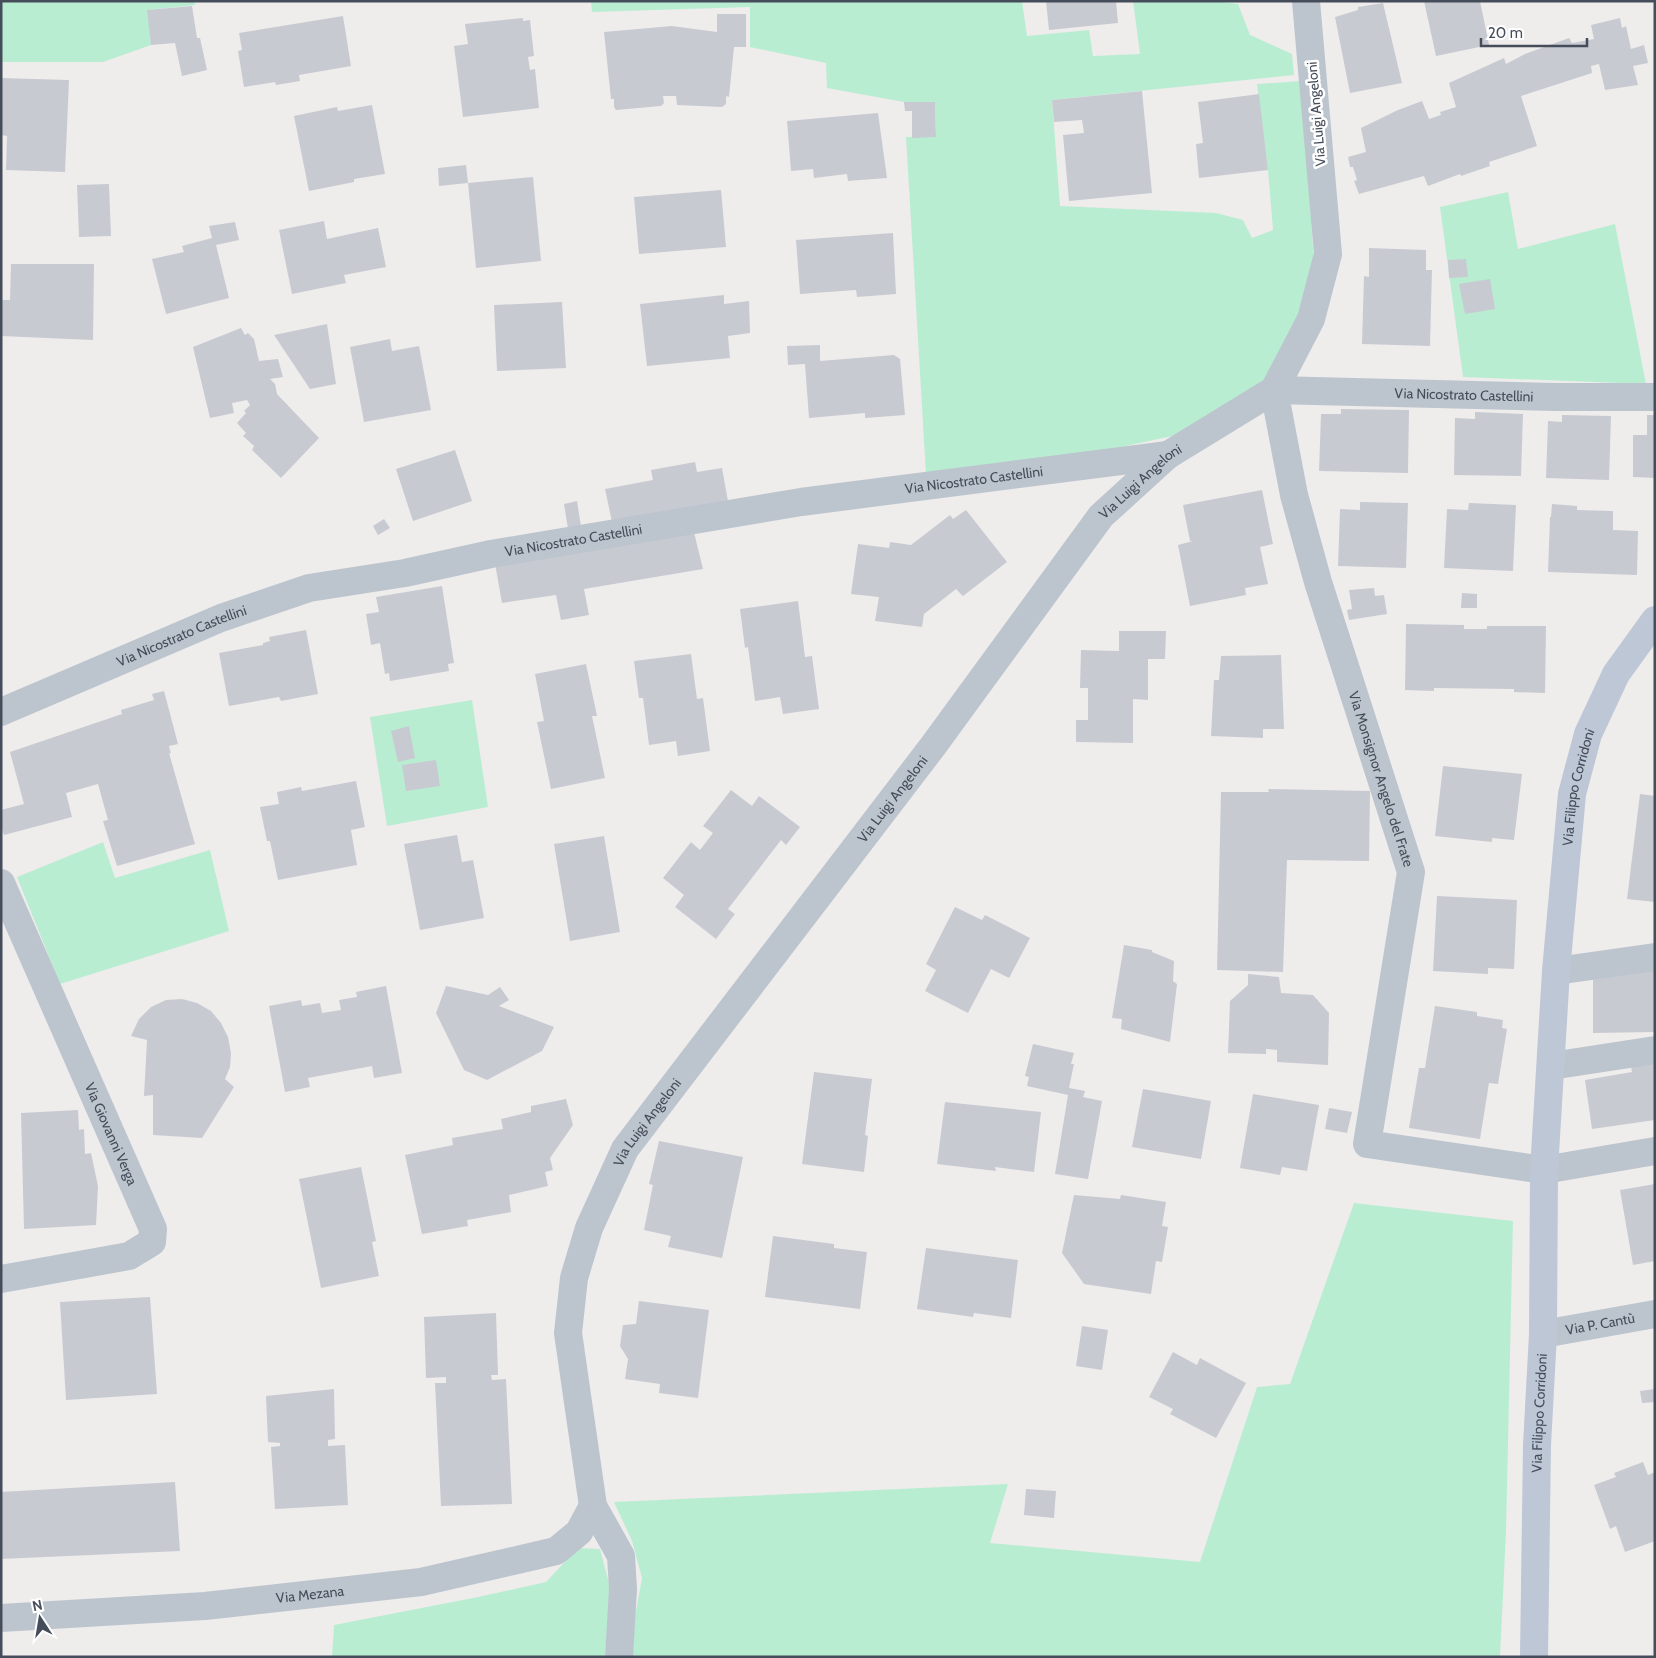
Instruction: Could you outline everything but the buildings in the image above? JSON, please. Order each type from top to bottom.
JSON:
[{"type":"street","name":"Via Luigi Angeloni","points":[[620,1657],[623,1589],[621,1556],[593,1506],[568,1333],[574,1278],[589,1228],[625,1148],[933,746],[1101,516],[1168,455],[1274,390],[1312,319],[1328,254],[1306,1]]},
{"type":"street","name":"Via Nicostrato Castellini","points":[[1274,390],[1555,397],[1655,397]]},
{"type":"street","name":"Via Monsignor Angelo del Frate","points":[[1274,390],[1294,495],[1315,574],[1383,788],[1412,872],[1367,1144],[1544,1170]]},
{"type":"street","name":"Via Nicostrato Castellini","points":[[1,712],[222,618],[310,588],[406,573],[491,554],[758,509],[1168,455]]},
{"type":"street","name":"Via Filippo Corridoni","points":[[1534,1657],[1537,1445],[1543,1334],[1544,1170],[1556,971],[1572,794],[1588,734],[1616,674],[1655,620]]},
{"type":"street","name":"Via Giovanni Verga","points":[[1,883],[153,1229],[152,1242],[130,1256],[1,1279]]},
{"type":"street","points":[[1556,971],[1655,957]]},
{"type":"street","points":[[1551,1066],[1655,1050]]},
{"type":"street","points":[[1544,1170],[1655,1151]]},
{"type":"street","name":"Via P. Cantù","points":[[1543,1334],[1655,1314]]},
{"type":"street","name":"Via Mezana","points":[[1,1618],[205,1606],[421,1582],[556,1551],[579,1532],[593,1506]]},
{"type":"green space","points":[[1,1],[194,1],[195,5],[148,10],[151,45],[103,62],[1,62]]},
{"type":"green space","points":[[591,1],[1022,1],[1027,36],[1089,30],[1093,56],[1140,54],[1133,1],[1215,1],[1238,4],[1250,35],[1292,54],[1294,75],[1052,100],[1060,206],[1216,213],[1243,220],[1252,238],[1273,230],[1268,170],[1257,84],[1302,81],[1314,264],[1293,343],[1261,387],[1182,434],[1083,455],[926,474],[906,137],[936,137],[935,102],[904,102],[827,88],[826,63],[750,47],[750,7],[592,12]]},
{"type":"green space","points":[[1508,192],[1518,249],[1615,224],[1646,384],[1463,377],[1440,207]]},
{"type":"green space","points":[[472,700],[488,807],[387,826],[370,717]]},
{"type":"green space","points":[[103,842],[115,878],[210,850],[229,931],[60,984],[17,877]]},
{"type":"green space","points":[[1354,1203],[1513,1221],[1506,1532],[1500,1657],[632,1657],[632,1633],[642,1578],[632,1541],[614,1502],[1008,1484],[990,1543],[1200,1562],[1257,1387],[1290,1384]]},
{"type":"green space","points":[[578,1548],[600,1549],[610,1587],[605,1657],[332,1657],[334,1625],[546,1582]]}]
